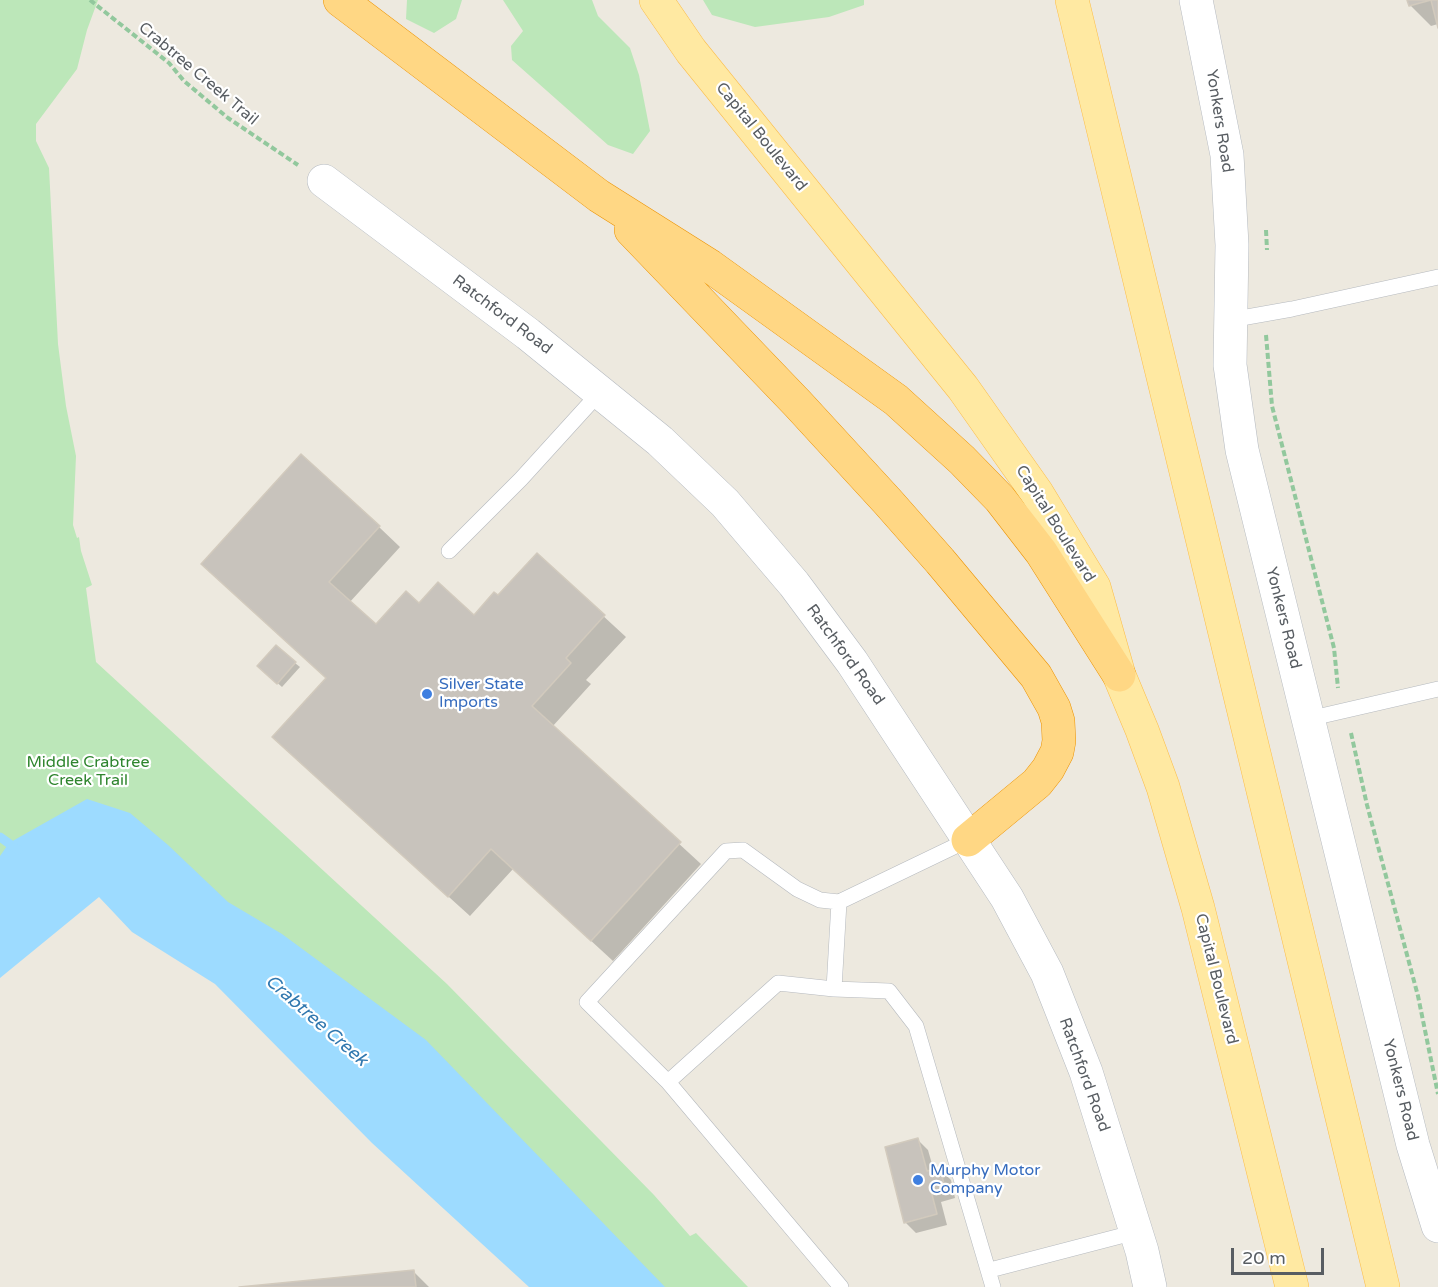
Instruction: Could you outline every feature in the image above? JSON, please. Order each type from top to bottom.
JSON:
[{"type":"highway","points":[[340,0],[503,121],[599,196],[710,266],[896,400],[962,460],[1000,500],[1041,552],[1119,675]]},
{"type":"highway","points":[[599,196],[694,298],[798,404],[880,494],[940,561],[1036,676],[1054,708],[1058,721],[1057,752],[1037,783],[968,840]]},
{"type":"main road","name":"Capital Boulevard","points":[[656,0],[691,51],[939,357],[999,436],[1049,512],[1094,587],[1119,675],[1163,787],[1198,908],[1292,1287]]},
{"type":"main road","points":[[1072,0],[1383,1287]]},
{"type":"street","name":"Yonkers Road","points":[[1196,0],[1227,156],[1232,245],[1230,365],[1242,450],[1413,1145],[1438,1226]]},
{"type":"street","name":"Ratchford Road","points":[[324,181],[519,327],[660,441],[725,503],[794,584],[852,662],[916,756],[1007,898],[1047,973],[1086,1072],[1136,1232],[1149,1287]]},
{"type":"lane","points":[[1230,320],[1438,277]]},
{"type":"lane","points":[[450,551],[521,479],[601,391]]},
{"type":"lane","points":[[1308,719],[1438,689]]},
{"type":"lane","points":[[841,1287],[668,1082],[587,1002],[726,851],[742,850],[797,889],[820,900],[839,902],[968,840]]},
{"type":"lane","points":[[834,989],[839,902]]},
{"type":"lane","points":[[668,1082],[778,983],[834,989],[889,991],[916,1026],[990,1270],[993,1287]]},
{"type":"lane","points":[[990,1270],[1136,1232]]},
{"type":"path","name":"Crabtree Creek Trail","points":[[90,0],[169,63],[184,81],[228,118],[324,181]]},
{"type":"path","points":[[1266,342],[1272,406],[1334,648],[1339,690]]},
{"type":"path","points":[[1350,727],[1367,806],[1418,996],[1438,1094]]},
{"type":"green space","name":"Middle Crabtree Creek Trail","points":[[0,0],[98,0],[77,69],[36,124],[36,141],[49,168],[58,344],[66,406],[76,456],[73,525],[77,538],[79,537],[92,585],[86,588],[96,662],[447,984],[654,1195],[690,1236],[696,1233],[748,1287],[594,1287],[112,859],[0,972]]},
{"type":"green space","points":[[407,0],[462,0],[456,19],[434,33],[406,19]]},
{"type":"green space","points":[[503,0],[592,0],[598,16],[630,48],[639,75],[650,131],[633,154],[608,145],[512,60],[511,46],[523,31]]},
{"type":"green space","points":[[703,0],[864,0],[864,5],[829,17],[755,27],[712,15]]},
{"type":"water","name":"Crabtree Creek","points":[[87,799],[130,813],[168,845],[228,902],[282,934],[426,1040],[665,1287],[529,1287],[372,1143],[215,984],[132,932],[99,897],[0,978],[0,856],[9,843]]},
{"type":"building","points":[[1407,0],[1431,0],[1409,6]]},
{"type":"building","points":[[1431,0],[1438,0],[1438,28]]},
{"type":"building","name":"Silver State Imports","points":[[301,454],[380,526],[329,582],[376,624],[406,591],[419,603],[438,582],[474,615],[494,592],[498,595],[537,553],[605,615],[566,658],[571,663],[532,706],[681,842],[591,941],[491,849],[448,897],[272,737],[326,678],[201,564]]},
{"type":"building","points":[[276,645],[296,662],[277,684],[257,666]]},
{"type":"building","name":"Murphy Motor Company","points":[[918,1138],[927,1171],[940,1168],[945,1188],[931,1191],[937,1214],[904,1223],[885,1147]]},
{"type":"building","points":[[414,1270],[416,1287],[239,1287]]},
{"type":"waterway","points":[[0,837],[18,850]]},
{"type":"place","name":"Silver State Imports","points":[[427,694]]},
{"type":"place","name":"Murphy Motor Company","points":[[918,1180]]}]
